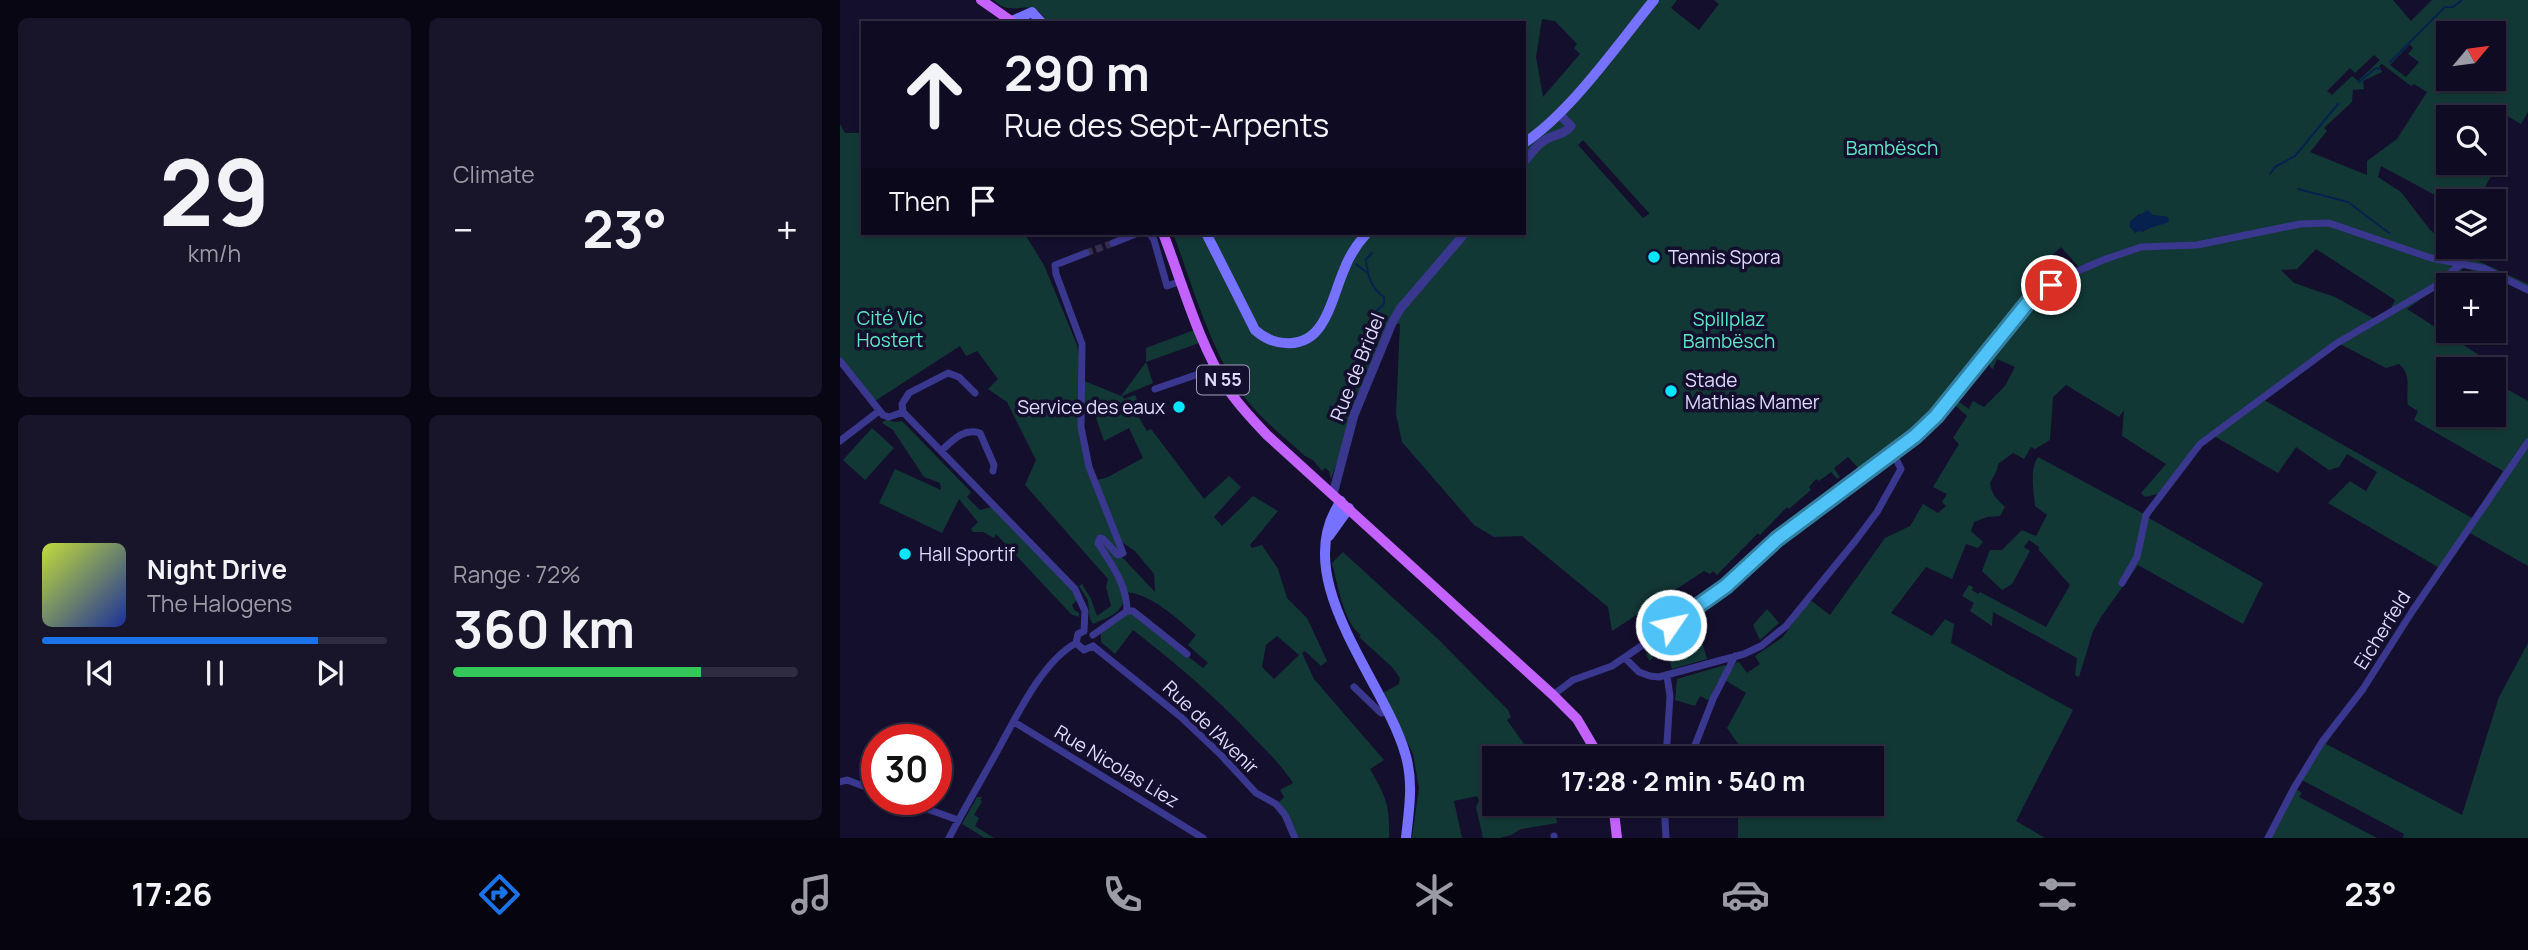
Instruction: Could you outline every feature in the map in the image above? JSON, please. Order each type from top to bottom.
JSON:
[{"type":"main road","points":[[981,0],[1012,21]]},
{"type":"main road","points":[[1526,143],[1559,114],[1654,0]]},
{"type":"main road","points":[[1014,21],[1032,12],[1040,21]]},
{"type":"main road","name":"N 55","points":[[1164,235],[1216,368],[1229,391],[1251,418],[1553,695],[1577,719],[1593,746]]},
{"type":"main road","points":[[1207,235],[1255,331],[1276,343],[1289,344],[1300,341],[1321,326],[1343,271],[1366,235]]},
{"type":"main road","points":[[1341,501],[1331,518],[1326,564],[1334,600],[1348,636],[1405,751],[1410,770],[1411,803],[1406,838]]},
{"type":"main road","points":[[1614,816],[1617,838]]},
{"type":"street","points":[[1526,160],[1548,137],[1567,132],[1571,126],[1559,114]]},
{"type":"street","points":[[1553,695],[1573,680],[1612,666],[1710,599],[1777,539],[1889,456],[1936,416],[2031,298],[2064,277],[2126,250],[2197,245],[2300,225],[2329,223],[2408,251],[2483,268],[2528,290]]},
{"type":"street","points":[[1113,243],[1133,235]]},
{"type":"street","points":[[1150,235],[1167,286],[1181,281]]},
{"type":"street","name":"Rue de Bridel","points":[[1341,501],[1354,415],[1387,335],[1399,309],[1463,235]]},
{"type":"street","points":[[1086,253],[1055,265],[1056,274],[1082,344],[1081,427],[1089,467],[1123,554],[1118,555],[1103,539],[1100,538],[1098,542],[1121,580],[1127,611]]},
{"type":"street","points":[[2122,583],[2137,557],[2146,515],[2200,444],[2329,348],[2424,294],[2461,264]]},
{"type":"street","points":[[840,361],[879,411],[889,417],[903,412]]},
{"type":"street","points":[[1154,389],[1216,368]]},
{"type":"street","points":[[975,393],[959,377],[948,373],[909,393],[902,404],[903,412],[1075,589],[1085,611],[1084,631]]},
{"type":"street","points":[[840,441],[879,411]]},
{"type":"street","points":[[942,451],[962,433],[980,433],[985,439],[994,465],[993,471]]},
{"type":"street","name":"Eicherfeld","points":[[2268,838],[2322,742],[2363,689],[2412,611],[2528,442]]},
{"type":"street","points":[[1625,658],[1639,672],[1650,677],[1667,676],[1735,656],[1761,646],[1774,637],[1869,523],[1901,469],[1897,461],[1889,456]]},
{"type":"street","points":[[1093,635],[1127,611],[1133,611],[1187,654]]},
{"type":"street","points":[[1084,631],[1093,635]]},
{"type":"street","points":[[1084,631],[1076,636],[1076,643],[1084,650],[1093,646],[1093,635]]},
{"type":"street","points":[[948,838],[1045,673],[1066,649],[1076,643]]},
{"type":"street","name":"Rue de l'Avenir","points":[[1093,646],[1171,708],[1220,754],[1256,793],[1276,804],[1285,815],[1295,838]]},
{"type":"street","points":[[1695,746],[1716,691],[1735,656]]},
{"type":"street","points":[[1667,676],[1670,696],[1667,746]]},
{"type":"street","points":[[1354,687],[1381,713],[1387,712]]},
{"type":"street","name":"Rue Nicolas Liez","points":[[1014,722],[1203,838]]},
{"type":"street","points":[[840,781],[847,780],[861,785]]},
{"type":"street","points":[[944,815],[958,820]]},
{"type":"street","points":[[1665,816],[1666,838]]},
{"type":"green space","name":"Bambësch","points":[[993,0],[1677,0],[1671,8],[1699,30],[1719,4],[1714,0],[2393,0],[2411,21],[2432,0],[2528,0],[2528,112],[2521,124],[2506,115],[2506,105],[2436,105],[2436,175],[2492,175],[2484,189],[2436,189],[2436,196],[2381,166],[2378,177],[2401,192],[2436,235],[2436,259],[2474,259],[2504,273],[2481,273],[2464,268],[2457,273],[2436,273],[2436,288],[2407,309],[2436,328],[2436,343],[2460,343],[2482,357],[2436,357],[2436,427],[2506,427],[2506,389],[2528,401],[2528,566],[2470,533],[2326,744],[2462,815],[2499,697],[2528,643],[2528,838],[2403,838],[2404,834],[2300,779],[2294,788],[2302,793],[2299,797],[2377,838],[2264,838],[2293,783],[2363,685],[2438,567],[2328,503],[2350,481],[2366,491],[2377,472],[2347,454],[2339,467],[2329,470],[2296,447],[2278,473],[2214,436],[2202,445],[2154,507],[2149,518],[2263,583],[2243,624],[2138,565],[2093,631],[2079,677],[2075,675],[2077,658],[1993,612],[1992,626],[1970,611],[1974,603],[1962,596],[1969,585],[1978,594],[1980,592],[2046,627],[2070,585],[2039,547],[2029,540],[2024,547],[2030,551],[2012,584],[2002,590],[1982,571],[1990,550],[2002,550],[2022,530],[2036,536],[2047,515],[2035,506],[2033,475],[2038,457],[2144,514],[2158,494],[2145,497],[2141,493],[2166,464],[2122,436],[2124,410],[2119,417],[2066,385],[2053,397],[2050,440],[2035,449],[2031,447],[2024,459],[2013,453],[1998,464],[1990,483],[1997,499],[2005,507],[2000,516],[1974,522],[1971,531],[1983,542],[1978,548],[1966,544],[1952,579],[1926,567],[1891,613],[1932,636],[1945,619],[1954,624],[1951,643],[2073,710],[2016,821],[2045,838],[1738,838],[1738,816],[1884,816],[1884,746],[1739,746],[1727,728],[1746,693],[1725,680],[1736,663],[1739,662],[1747,673],[1760,664],[1755,656],[1783,637],[1809,599],[1830,615],[1885,538],[1910,526],[1923,504],[1938,513],[1946,506],[1942,502],[1947,494],[1933,487],[1959,444],[1953,438],[1967,416],[1951,402],[1983,362],[1986,364],[1959,402],[1969,409],[1973,401],[1984,407],[2005,386],[2015,367],[1997,359],[1993,369],[1990,367],[1990,354],[2019,316],[2042,295],[2083,272],[2061,247],[2048,259],[2060,272],[2024,302],[1937,409],[1920,426],[1860,470],[1848,457],[1834,468],[1840,477],[1837,479],[1831,472],[1819,481],[1816,479],[1809,487],[1811,490],[1789,509],[1787,507],[1760,535],[1758,533],[1717,575],[1713,571],[1710,574],[1704,571],[1612,631],[1608,607],[1522,536],[1494,537],[1474,525],[1402,442],[1396,414],[1400,324],[1392,323],[1362,390],[1331,479],[1329,471],[1325,468],[1322,471],[1313,460],[1279,433],[1240,391],[1210,335],[1174,235],[1526,235],[1526,21],[1047,21],[1035,9],[1007,8]],"holes":[[[1542,19],[1555,21],[1577,44],[1574,48],[1580,54],[1543,97],[1536,57]],[[2410,44],[2413,48],[2408,54],[2419,62],[2406,77],[2390,65]],[[2374,55],[2380,60],[2358,81],[2352,76],[2332,95],[2327,91],[2350,68],[2355,73]],[[2382,64],[2411,86],[2414,84],[2427,92],[2397,139],[2367,161],[2367,175],[2310,152],[2327,131],[2324,128],[2352,102],[2353,90],[2364,89],[2363,81],[2382,72],[2379,66]],[[1583,140],[1649,213],[1649,214],[1643,218],[1578,145]],[[2140,214],[2168,217],[2142,232],[2135,217]],[[2316,249],[2395,300],[2387,316],[2378,321],[2335,297],[2294,283],[2281,270],[2297,269]],[[2340,344],[2386,368],[2399,364],[2406,373],[2408,405],[2418,411],[2414,420],[2503,471],[2472,518],[2264,400]]]},
{"type":"green space","name":"Cité Vic Hostert","points":[[840,124],[845,133],[861,133],[861,235],[1025,235],[1044,265],[1077,345],[1082,380],[1121,396],[1146,362],[1153,383],[1122,396],[1124,399],[1135,395],[1139,404],[1133,408],[1147,431],[1151,429],[1204,499],[1229,476],[1241,487],[1214,517],[1222,526],[1253,496],[1278,511],[1250,545],[1252,548],[1262,545],[1278,569],[1287,598],[1307,618],[1327,661],[1321,666],[1305,651],[1302,653],[1314,679],[1384,760],[1370,769],[1386,802],[1389,838],[1299,838],[1279,802],[1284,797],[1280,790],[1293,783],[1275,759],[1226,709],[1133,630],[1115,654],[1101,642],[1101,632],[1127,614],[1132,614],[1203,668],[1208,663],[1188,645],[1196,635],[1181,621],[1145,597],[1126,592],[1119,610],[1093,624],[1088,600],[1079,586],[1082,584],[1097,616],[1111,606],[1106,587],[1108,579],[1025,485],[1036,460],[1007,402],[988,389],[998,379],[977,351],[966,356],[960,346],[875,401],[840,357]],"holes":[[[1094,412],[1104,441],[1129,428],[1143,458],[1108,477],[1094,481],[1081,414]],[[1120,541],[1135,551],[1154,574],[1155,592],[1121,556]],[[1277,636],[1299,655],[1274,679],[1262,667],[1266,645]]]},
{"type":"green space","name":"Bambësch","points":[[2506,274],[2528,284],[2528,293],[2506,282]]},
{"type":"green space","points":[[1194,330],[1199,343],[1146,362],[1146,348]]},
{"type":"green space","points":[[886,419],[902,421],[971,492],[967,497],[980,510],[992,507],[1071,589],[1078,599],[1072,605],[1079,617],[1071,614],[996,534],[994,538],[983,532],[973,532],[971,529],[978,522],[959,499],[942,533],[879,503],[895,469],[941,490],[940,483],[924,477],[893,430],[882,423]]},
{"type":"green space","points":[[872,428],[894,448],[865,480],[843,460]]},
{"type":"green space","points":[[1343,552],[1439,640],[1508,710],[1511,717],[1507,720],[1525,746],[1482,746],[1482,816],[1556,816],[1557,823],[1521,829],[1500,838],[1483,838],[1476,807],[1479,801],[1477,796],[1454,801],[1462,838],[1412,838],[1419,788],[1413,754],[1383,693],[1399,684],[1400,678],[1392,667],[1359,637],[1361,635],[1350,622],[1332,563]]},
{"type":"green space","points":[[1767,609],[1779,623],[1760,640],[1753,625]]},
{"type":"green space","points":[[1690,619],[1701,638],[1707,659],[1672,669],[1670,662],[1685,650],[1677,638],[1674,638],[1662,647],[1660,644],[1655,648],[1657,652],[1650,661],[1646,655],[1649,648]]},
{"type":"green space","points":[[1725,665],[1727,668],[1710,701],[1700,696],[1695,706],[1675,700],[1677,679]]},
{"type":"green space","points":[[977,797],[982,797],[982,801],[974,815],[979,818],[975,826],[994,838],[985,838],[962,824]]},
{"type":"water","points":[[2148,210],[2153,215],[2168,217],[2169,222],[2135,233],[2129,226],[2131,220]]},
{"type":"waterway","points":[[2390,62],[2445,7],[2453,7],[2462,0]]},
{"type":"waterway","points":[[2359,82],[2376,68],[2380,69]]},
{"type":"waterway","points":[[2270,174],[2275,167],[2295,156],[2338,104]]},
{"type":"waterway","points":[[2298,189],[2348,202],[2389,233]]},
{"type":"waterway","points":[[1372,253],[1366,259],[1367,270],[1370,281],[1384,297],[1384,304],[1373,314],[1370,322],[1375,329],[1381,329]]},
{"type":"waterway","points":[[1356,264],[1366,272]]},
{"type":"waterway","points":[[1330,406],[1333,415]]},
{"type":"tunnel","points":[[1086,253],[1113,243]]},
{"type":"place","name":"Tennis Spora","points":[[1654,257]]},
{"type":"place","name":"Stade Mathias Mamer","points":[[1671,391]]},
{"type":"place","name":"Service des eaux","points":[[1179,407]]},
{"type":"place","name":"Hall Sportif","points":[[905,554]]},
{"type":"route","points":[[1671,625],[1726,586],[1777,539],[1915,436],[1936,416],[2012,319],[2038,293],[2051,285]]},
{"type":"park label","name":"Spillplaz Bambësch","points":[[1729,330]]}]
